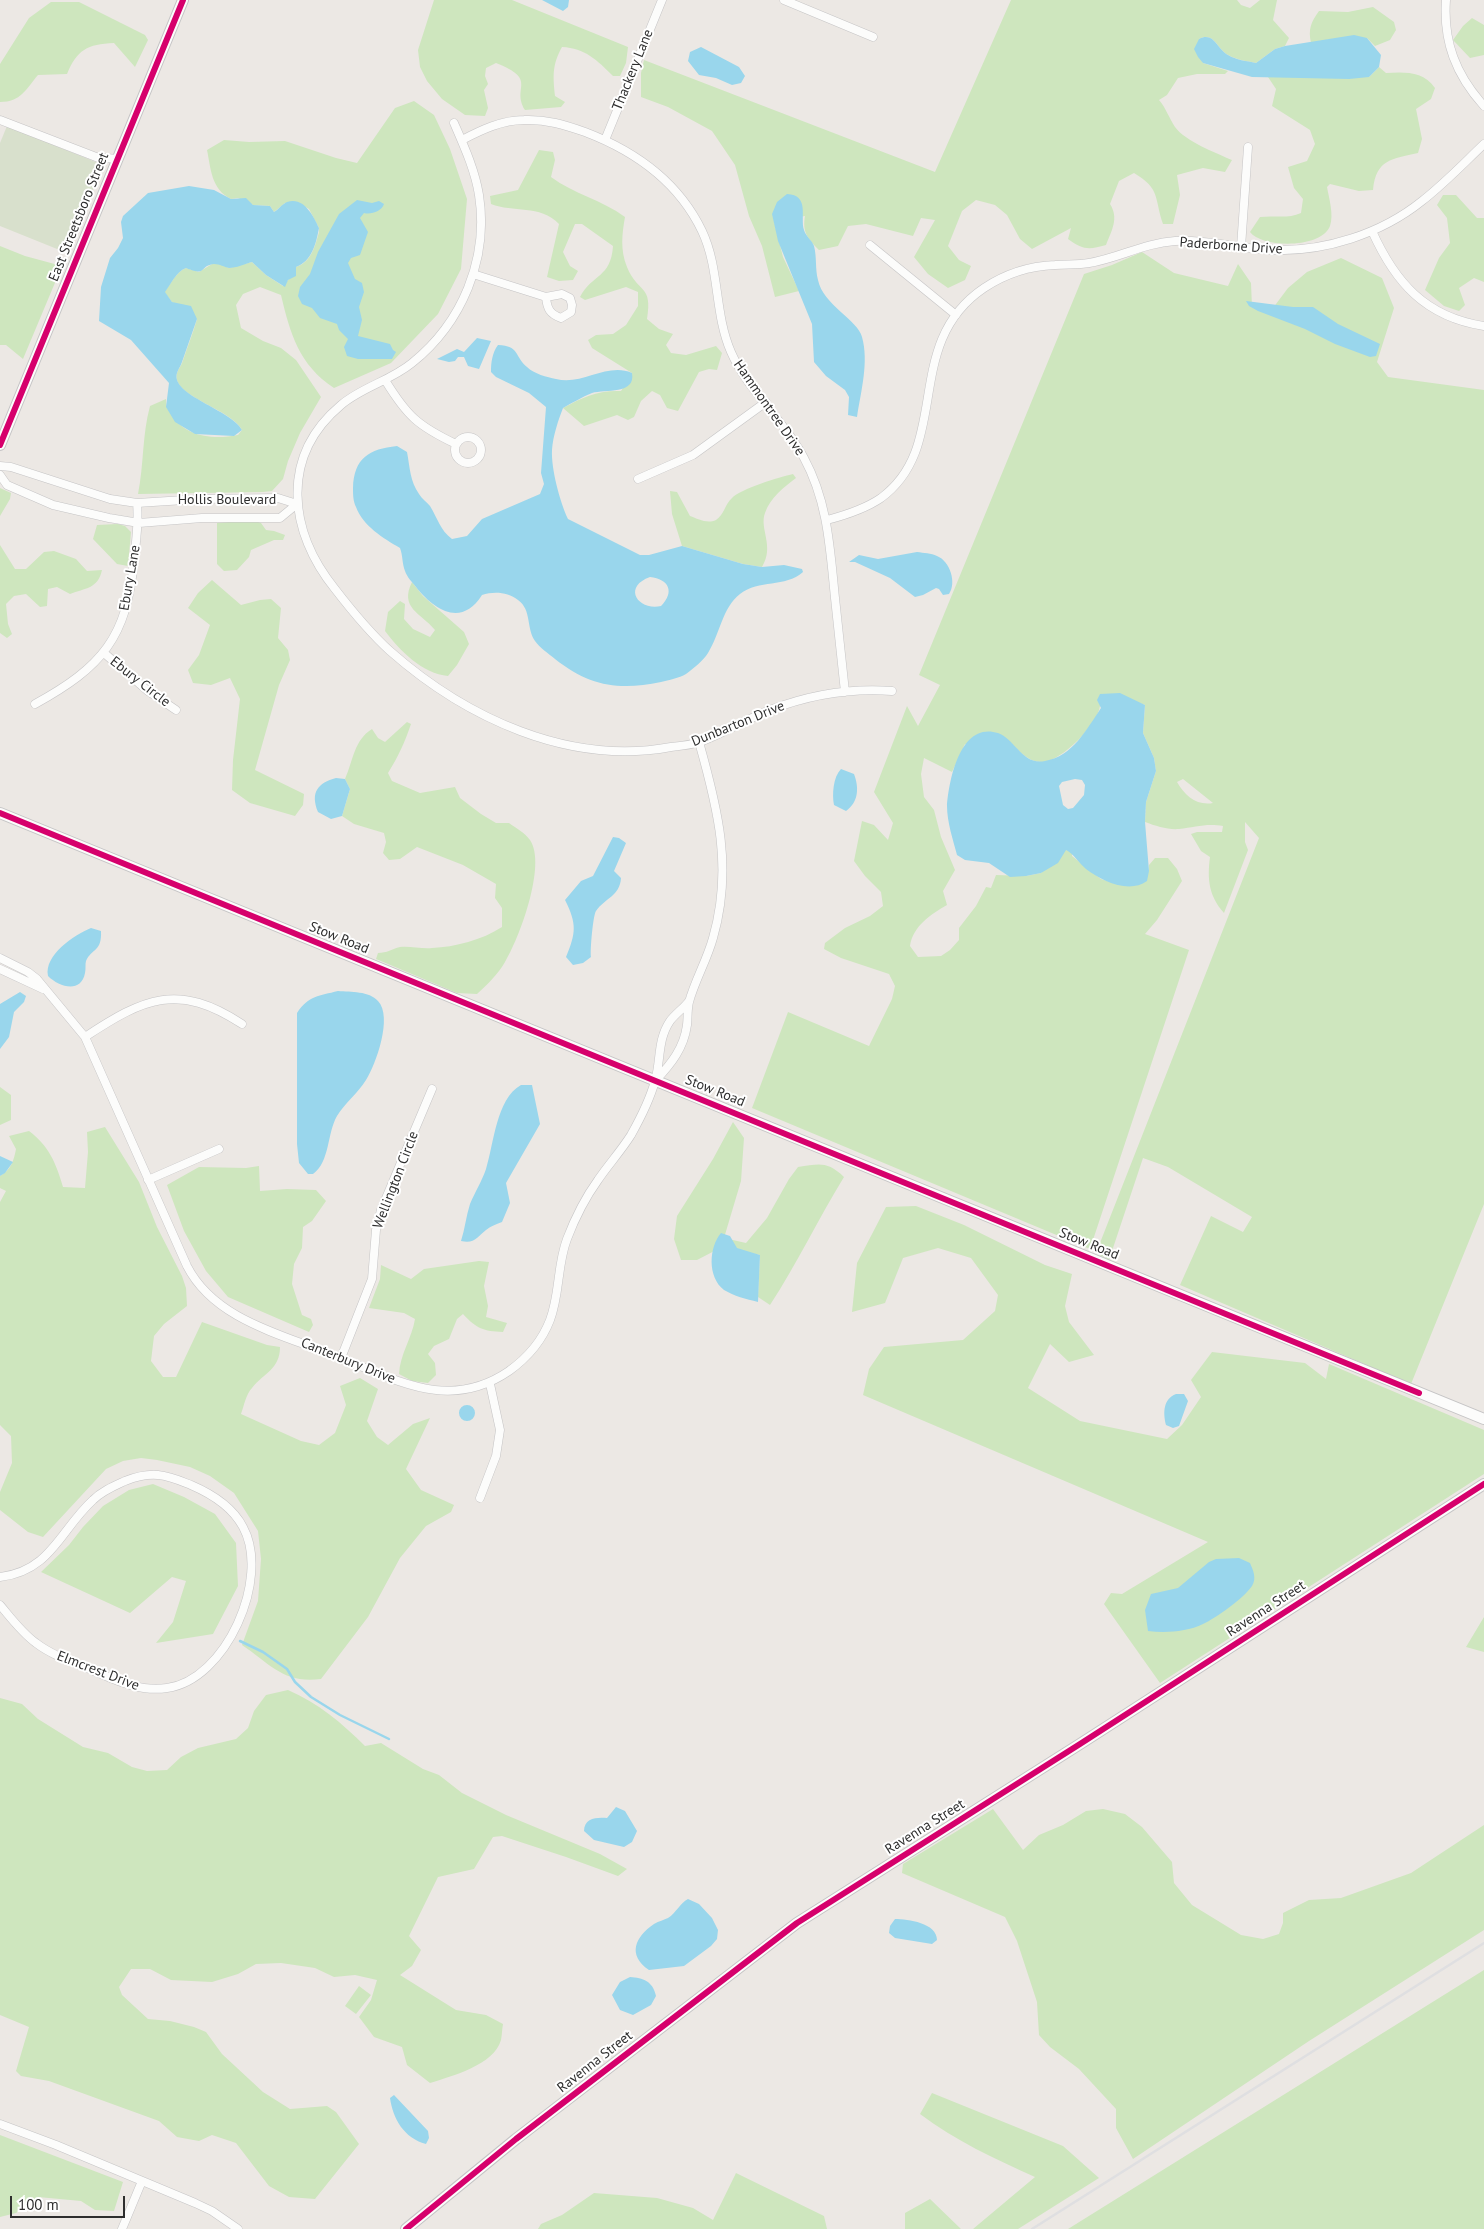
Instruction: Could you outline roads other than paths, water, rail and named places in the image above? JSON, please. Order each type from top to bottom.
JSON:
[{"type":"street","name":"East Streetsboro Street","points":[[0,445],[183,0]]},
{"type":"street","name":"Thackery Lane","points":[[605,140],[662,0]]},
{"type":"street","points":[[784,0],[873,37]]},
{"type":"street","points":[[1446,0],[1446,36],[1451,54],[1469,89],[1484,106]]},
{"type":"street","points":[[0,120],[96,157],[117,159]]},
{"type":"street","name":"Hammontree Drive","points":[[462,140],[492,126],[523,120],[552,122],[605,140],[632,154],[660,174],[683,200],[693,215],[705,240],[714,266],[722,323],[727,342],[742,371],[782,424],[804,458],[820,496],[827,520],[845,692]]},
{"type":"street","name":"Dunbarton Drive","points":[[454,123],[477,184],[480,206],[480,238],[473,274],[460,305],[443,332],[409,366],[342,403],[315,434],[302,463],[297,504],[303,534],[312,556],[329,582],[360,620],[388,649],[417,674],[464,704],[524,733],[583,749],[630,753],[699,742],[771,710],[806,699],[845,692],[892,691]]},
{"type":"street","name":"Paderborne Drive","points":[[827,520],[849,514],[873,503],[887,493],[907,470],[921,436],[934,360],[944,335],[956,315],[982,290],[1022,270],[1055,265],[1088,264],[1141,247],[1174,241],[1208,242],[1241,248],[1275,250],[1295,250],[1325,245],[1372,231],[1421,202],[1484,144]]},
{"type":"street","points":[[1241,248],[1248,147]]},
{"type":"street","points":[[1372,231],[1395,274],[1423,302],[1452,318],[1484,326]]},
{"type":"street","points":[[870,245],[956,315]]},
{"type":"street","points":[[473,274],[546,297]]},
{"type":"street","points":[[385,380],[402,407],[414,420],[456,444]]},
{"type":"street","points":[[638,479],[693,455],[766,402]]},
{"type":"street","name":"Hollis Boulevard","points":[[0,466],[11,467],[110,499],[137,503],[200,499],[278,498],[297,504]]},
{"type":"street","name":"Hollis Boulevard","points":[[0,476],[7,485],[53,505],[109,518],[139,522],[202,518],[280,518],[297,504]]},
{"type":"street","name":"Ebury Lane","points":[[35,704],[80,676],[104,653],[118,630],[126,610],[132,581],[139,522],[137,503]]},
{"type":"street","name":"Ebury Circle","points":[[104,653],[148,691],[176,710]]},
{"type":"street","name":"Canterbury Drive","points":[[4,960],[34,975],[85,1036],[191,1274],[210,1297],[230,1311],[260,1326],[398,1382],[424,1389],[449,1392],[490,1384],[524,1358],[545,1331],[554,1305],[562,1254],[576,1217],[598,1180],[631,1135],[656,1080],[675,1058],[682,1043],[687,1024],[689,1001],[713,938],[722,887],[723,846],[720,822],[699,742]]},
{"type":"street","name":"Stow Road","points":[[0,814],[1484,1419]]},
{"type":"street","points":[[1,969],[4,960]]},
{"type":"street","name":"Canterbury Drive","points":[[1,969],[45,990]]},
{"type":"street","points":[[85,1036],[133,1008],[146,1003],[171,999],[193,1001],[208,1005],[242,1024]]},
{"type":"street","name":"Canterbury Drive","points":[[656,1080],[661,1042],[670,1020],[689,1001]]},
{"type":"street","name":"Wellington Circle","points":[[341,1358],[372,1279],[376,1230],[382,1210],[432,1089]]},
{"type":"street","points":[[148,1180],[219,1150]]},
{"type":"street","points":[[480,1498],[496,1456],[500,1430],[490,1384]]},
{"type":"street","name":"Elmcrest Drive","points":[[0,1577],[12,1576],[26,1570],[46,1557],[98,1496],[113,1486],[146,1475],[172,1478],[202,1490],[220,1500],[243,1527],[249,1540],[251,1555],[251,1582],[248,1597],[230,1638],[220,1654],[209,1668],[195,1678],[166,1688],[145,1689],[125,1684],[48,1651],[20,1629],[0,1605]]},
{"type":"street","name":"Ravenna Street","points":[[406,2229],[516,2138],[797,1923],[1080,1744],[1484,1484]]},
{"type":"street","points":[[0,2124],[56,2145],[204,2207],[238,2229]]},
{"type":"street","points":[[122,2229],[142,2181]]},
{"type":"water","points":[[542,0],[569,0],[568,7],[563,11]]},
{"type":"water","points":[[1354,35],[1367,38],[1381,55],[1379,67],[1369,77],[1349,79],[1252,77],[1203,63],[1194,49],[1199,39],[1208,37],[1231,57],[1256,63],[1275,49],[1285,46]]},
{"type":"water","points":[[701,47],[739,67],[745,76],[741,83],[732,85],[716,78],[699,75],[688,61],[690,52]]},
{"type":"water","points":[[189,186],[214,190],[231,199],[246,198],[253,205],[270,206],[274,212],[287,202],[298,202],[307,209],[319,228],[315,246],[310,256],[296,267],[296,276],[288,280],[285,287],[266,275],[252,262],[229,268],[214,264],[200,271],[186,268],[177,275],[165,292],[172,302],[191,306],[197,319],[182,363],[177,372],[177,381],[192,395],[236,423],[242,430],[234,436],[195,434],[175,422],[166,407],[169,383],[131,340],[99,321],[101,287],[110,258],[123,238],[121,222],[123,216],[148,193]]},
{"type":"water","points":[[787,194],[794,195],[801,202],[804,230],[814,246],[817,276],[821,289],[833,305],[854,324],[862,337],[865,366],[857,417],[848,415],[849,397],[845,390],[826,376],[814,362],[812,324],[778,241],[772,214],[777,202]]},
{"type":"water","points":[[357,200],[372,203],[379,201],[384,204],[376,212],[364,213],[360,218],[368,232],[360,255],[351,258],[348,263],[355,279],[362,283],[364,292],[359,307],[362,320],[358,336],[390,344],[396,352],[392,359],[358,359],[347,356],[344,347],[348,339],[339,330],[337,324],[320,318],[312,308],[302,304],[298,296],[300,287],[310,274],[318,252],[339,214]]},
{"type":"water","points":[[1246,301],[1293,307],[1313,307],[1338,324],[1380,344],[1376,356],[1370,357],[1335,344],[1305,329],[1258,311],[1249,306]]},
{"type":"water","points":[[477,338],[491,341],[479,369],[468,366],[464,357],[458,357],[455,361],[449,362],[437,359],[457,349],[464,352]]},
{"type":"water","points":[[498,345],[510,347],[533,372],[556,379],[575,379],[613,370],[623,370],[632,373],[632,380],[625,388],[592,393],[563,408],[555,434],[552,458],[557,485],[568,519],[640,555],[649,555],[682,546],[743,564],[762,567],[784,565],[802,569],[803,572],[788,580],[755,586],[740,594],[729,606],[712,646],[701,662],[686,674],[677,678],[646,685],[618,686],[605,684],[592,681],[568,668],[535,641],[525,609],[518,600],[510,595],[491,593],[482,595],[466,611],[457,613],[440,609],[423,596],[407,575],[400,548],[374,531],[359,514],[353,498],[354,478],[360,462],[371,453],[387,447],[397,446],[407,452],[416,489],[430,506],[439,524],[452,539],[467,536],[482,519],[540,494],[544,484],[541,473],[546,407],[529,393],[496,377],[491,372],[492,358]],"holes":[[[650,577],[657,578],[666,583],[668,587],[668,596],[665,601],[661,606],[653,607],[640,602],[635,592],[637,586],[641,581]]]},
{"type":"water","points":[[917,552],[935,555],[942,559],[949,567],[952,584],[949,594],[943,595],[936,588],[915,597],[890,578],[855,562],[849,562],[859,555],[878,559]]},
{"type":"water","points":[[1120,693],[1145,705],[1143,733],[1154,758],[1156,771],[1146,802],[1145,822],[1149,871],[1147,881],[1140,885],[1124,886],[1100,878],[1086,869],[1066,850],[1058,863],[1041,873],[1010,877],[989,863],[965,860],[957,855],[949,825],[947,806],[954,768],[966,744],[974,736],[985,732],[998,733],[1031,760],[1045,761],[1055,758],[1071,748],[1084,733],[1101,708],[1097,700],[1100,694]],"holes":[[[1075,779],[1082,780],[1085,785],[1084,795],[1073,808],[1068,809],[1063,805],[1059,786],[1062,782]]]},
{"type":"water","points":[[841,769],[854,774],[857,784],[856,799],[846,811],[834,805],[833,801],[835,781]]},
{"type":"water","points":[[336,778],[345,779],[350,789],[342,816],[331,819],[318,812],[315,794],[320,786]]},
{"type":"water","points":[[613,837],[619,838],[626,843],[614,871],[621,878],[620,884],[615,893],[596,911],[592,933],[591,957],[583,963],[573,965],[566,957],[572,941],[574,928],[572,916],[565,900],[581,881],[593,876]]},
{"type":"water","points":[[91,928],[101,931],[101,938],[100,943],[86,961],[83,980],[79,984],[69,987],[58,983],[48,976],[48,968],[55,953],[69,941]]},
{"type":"water","points":[[338,991],[370,995],[378,1001],[384,1018],[383,1029],[378,1052],[370,1073],[363,1085],[337,1116],[323,1162],[319,1169],[313,1174],[308,1174],[299,1163],[297,1144],[297,1013],[310,999]]},
{"type":"water","points":[[20,992],[26,996],[24,1002],[14,1012],[9,1037],[0,1049],[0,1004]]},
{"type":"water","points":[[521,1085],[532,1085],[540,1124],[506,1183],[510,1203],[502,1222],[494,1225],[473,1241],[461,1241],[470,1204],[486,1169],[501,1111],[506,1101]]},
{"type":"water","points":[[0,1156],[13,1162],[5,1173],[0,1176]]},
{"type":"water","points":[[721,1233],[730,1236],[737,1248],[760,1255],[758,1302],[736,1296],[724,1290],[718,1284],[712,1270],[712,1254]]},
{"type":"water","points":[[1176,1394],[1184,1394],[1188,1401],[1179,1426],[1173,1428],[1166,1425],[1164,1411],[1166,1403]]},
{"type":"water","points":[[467,1405],[475,1413],[467,1421],[459,1413]]},
{"type":"water","points":[[1239,1558],[1250,1563],[1254,1580],[1248,1591],[1236,1602],[1197,1627],[1176,1631],[1148,1631],[1145,1610],[1151,1594],[1178,1588],[1209,1562],[1216,1559]]},
{"type":"water","points":[[616,1807],[625,1811],[637,1831],[632,1842],[624,1847],[594,1840],[584,1831],[586,1823],[595,1818],[607,1818]]},
{"type":"water","points":[[688,1899],[699,1904],[712,1918],[718,1930],[717,1939],[711,1946],[684,1966],[649,1970],[638,1958],[636,1946],[638,1940],[647,1929],[671,1916]]},
{"type":"water","points":[[895,1919],[914,1921],[927,1926],[936,1934],[937,1940],[932,1944],[895,1938],[889,1933],[890,1926]]},
{"type":"water","points":[[630,1977],[647,1981],[655,1991],[656,1996],[651,2005],[633,2015],[620,2010],[612,1995],[620,1982]]},
{"type":"water","points":[[394,2095],[428,2131],[429,2138],[426,2144],[412,2137],[401,2127],[394,2113],[390,2098]]},
{"type":"waterway","points":[[240,1641],[263,1652],[287,1669],[295,1682],[311,1697],[340,1715],[389,1739]]},
{"type":"railway","points":[[1032,2229],[1484,1943]]}]
